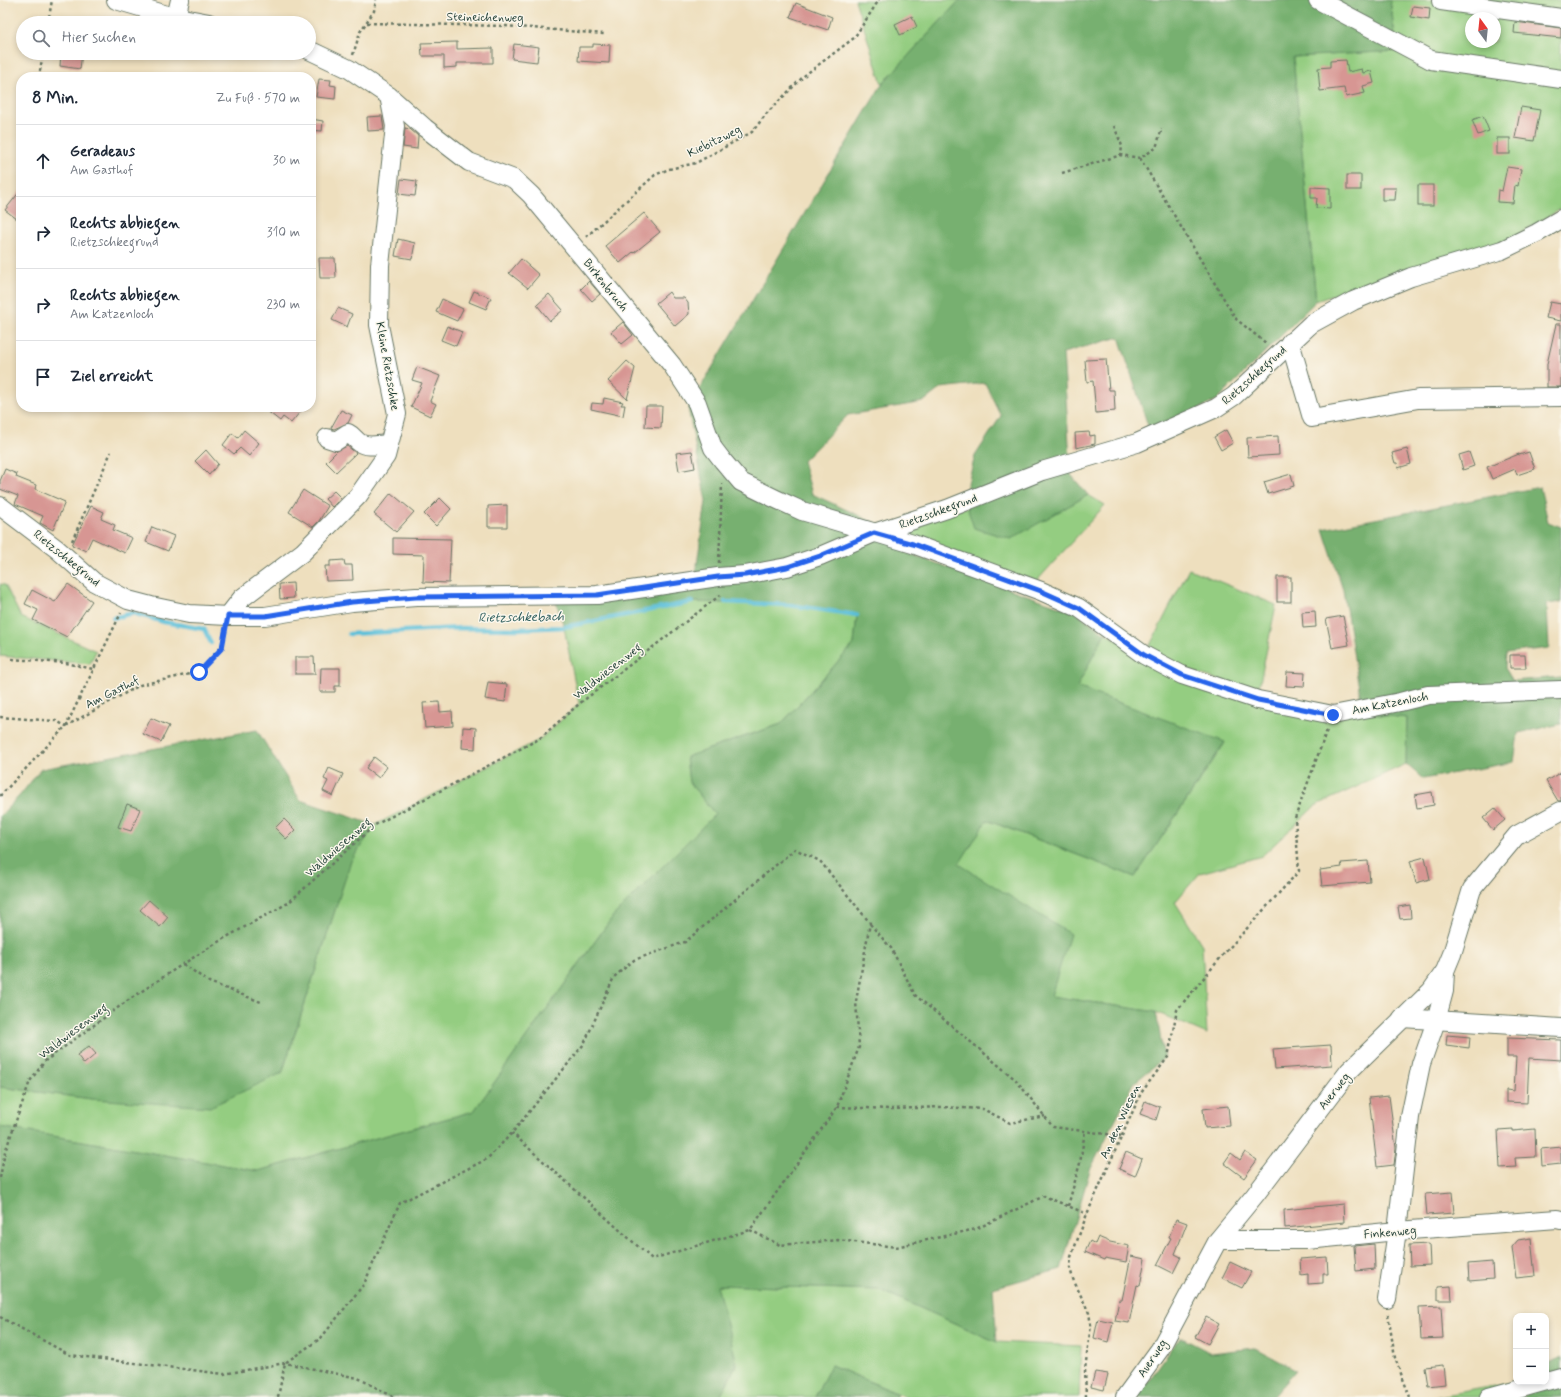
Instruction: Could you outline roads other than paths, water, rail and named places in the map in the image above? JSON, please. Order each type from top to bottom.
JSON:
[{"type":"street","points":[[116,0],[178,8],[195,16]]},
{"type":"street","points":[[1318,0],[1431,60],[1561,79]]},
{"type":"street","points":[[1441,1],[1561,18]]},
{"type":"street","name":"Birkenbruch","points":[[316,53],[349,69],[389,96],[424,128],[469,162],[514,179],[531,195],[575,246],[672,365],[697,403],[713,448],[741,482],[802,511],[874,533]]},
{"type":"street","name":"Kleine Rietzschke","points":[[228,616],[242,598],[304,552],[358,496],[386,456],[397,414],[379,325],[380,265],[395,126],[389,96]]},
{"type":"street","name":"Rietzschkegrund","points":[[0,506],[57,549],[94,582],[128,600],[188,614],[265,616],[352,602],[416,597],[597,595],[718,577],[745,575],[787,567],[820,556],[874,533],[947,509],[1042,471],[1137,444],[1216,408],[1234,396],[1311,324],[1353,301],[1411,276],[1502,250],[1537,233],[1561,219]]},
{"type":"street","points":[[1284,348],[1312,418],[1418,399],[1561,397]]},
{"type":"street","points":[[327,438],[336,441],[348,433],[355,436],[358,442],[366,446],[389,444]]},
{"type":"street","name":"Am Katzenloch","points":[[874,533],[913,544],[1041,591],[1079,608],[1144,655],[1182,675],[1258,700],[1333,715],[1428,695],[1561,690]]},
{"type":"street","name":"Auerweg","points":[[1126,1397],[1160,1349],[1218,1240],[1255,1195],[1349,1071],[1431,991],[1445,971],[1452,954],[1472,889],[1517,835],[1561,811]]},
{"type":"street","points":[[1387,1299],[1397,1231],[1410,1117],[1421,1064],[1436,1021],[1444,991],[1445,971]]},
{"type":"street","points":[[1402,1018],[1561,1028]]},
{"type":"street","name":"Finkenweg","points":[[1218,1240],[1308,1240],[1397,1231],[1559,1219]]},
{"type":"street","points":[[1490,1397],[1561,1377]]},
{"type":"waterway","name":"Rietzschkebach","points":[[349,634],[461,628],[517,629],[564,627],[692,602]]},
{"type":"waterway","name":"Rietzschkebach","points":[[725,602],[790,605],[857,615]]},
{"type":"waterway","name":"Rietzschkebach","points":[[113,618],[133,613],[164,622],[204,629],[211,643]]}]
